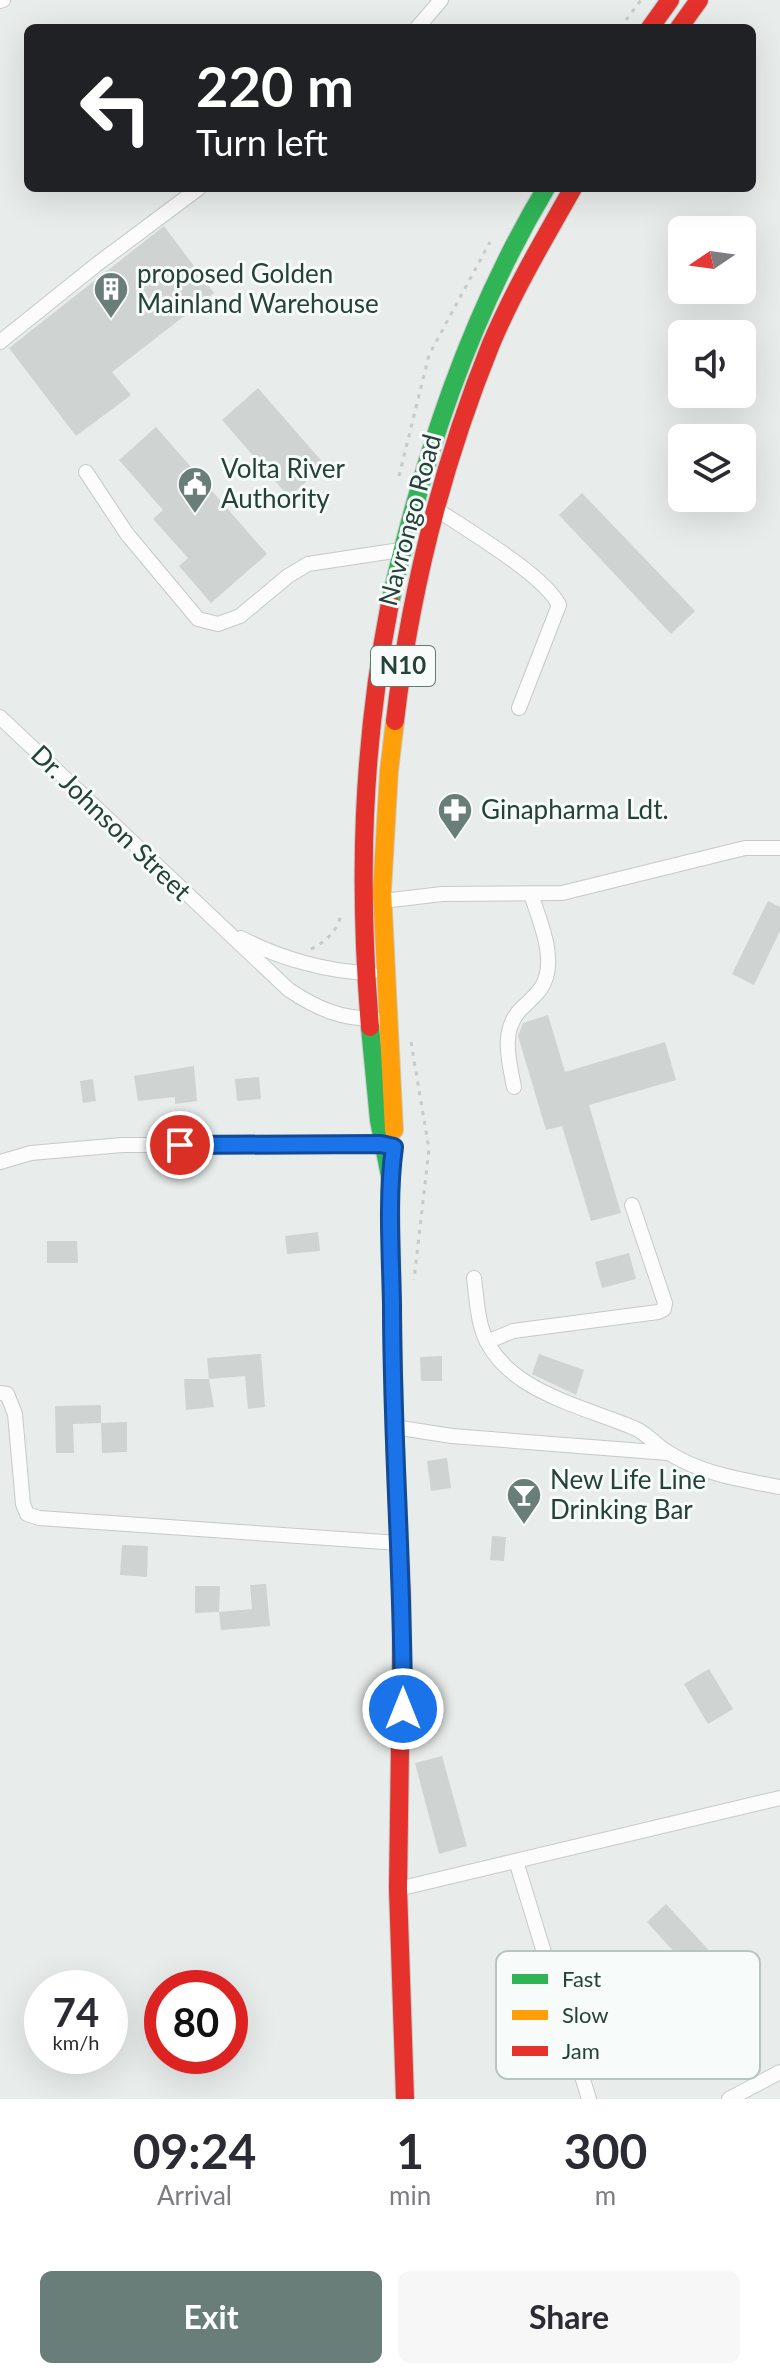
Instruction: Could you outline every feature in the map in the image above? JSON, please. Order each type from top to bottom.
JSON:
[{"type":"highway","points":[[653,24],[670,0]]},
{"type":"highway","points":[[682,24],[699,0]]},
{"type":"highway","name":"Navrongo Road","points":[[369,1019],[361,900],[366,765],[382,641],[401,550],[434,430],[467,346],[525,221],[543,192]]},
{"type":"highway","name":"Navrongo Road","points":[[394,1427],[383,858],[395,712],[427,546],[471,397],[496,332],[571,192]]},
{"type":"highway","name":"N10","points":[[369,1019],[388,1146]]},
{"type":"highway","name":"N10","points":[[394,1427],[403,1709],[398,1889],[405,2099]]},
{"type":"street","points":[[420,24],[441,0]]},
{"type":"street","points":[[0,342],[194,192]]},
{"type":"street","points":[[86,472],[127,534],[198,619],[218,624],[240,616],[288,576],[308,564],[427,546]]},
{"type":"street","points":[[436,509],[480,537],[554,595],[559,605],[519,708]]},
{"type":"street","name":"Dr. Johnson Street","points":[[0,717],[289,990],[327,1013],[356,1019],[388,1019]]},
{"type":"street","points":[[383,901],[442,894],[562,893],[745,848],[780,848]]},
{"type":"street","points":[[514,1087],[506,1044],[517,1013],[541,989],[547,977],[547,948],[531,894]]},
{"type":"street","name":"Dr. Johnson Street","points":[[223,929],[276,955],[365,973],[386,973]]},
{"type":"street","points":[[0,1162],[31,1153],[122,1145],[388,1146]]},
{"type":"street","points":[[487,1342],[513,1331],[664,1309],[665,1303],[632,1205]]},
{"type":"street","points":[[474,1278],[481,1327],[487,1342],[506,1367],[551,1397],[638,1429],[668,1453],[707,1471],[780,1487]]},
{"type":"street","points":[[0,1393],[7,1394],[15,1414],[23,1504],[27,1514],[39,1518],[399,1543]]},
{"type":"street","points":[[394,1427],[452,1436],[668,1453]]},
{"type":"street","points":[[398,1889],[780,1798]]},
{"type":"street","points":[[516,1861],[544,1951]]},
{"type":"street","points":[[729,2099],[780,2072]]},
{"type":"street","points":[[583,2079],[589,2099]]},
{"type":"path","points":[[623,24],[641,0]]},
{"type":"path","points":[[410,1037],[429,1149],[414,1280]]},
{"type":"building","name":"proposed Golden Mainland Warehouse","points":[[164,226],[214,293],[112,372],[131,395],[76,436],[9,348]]},
{"type":"building","points":[[258,388],[325,465],[289,497],[222,420]]},
{"type":"building","name":"Volta River Authority","points":[[156,427],[267,554],[211,603],[179,566],[188,558],[153,519],[163,510],[119,460]]},
{"type":"building","points":[[582,493],[695,611],[671,634],[559,515]]},
{"type":"building","points":[[768,901],[780,907],[780,931],[754,985],[732,974]]},
{"type":"building","points":[[548,1015],[565,1072],[665,1042],[676,1080],[589,1105],[621,1213],[591,1221],[562,1126],[546,1130],[518,1036],[523,1023]]},
{"type":"building","points":[[194,1066],[197,1101],[175,1104],[175,1097],[138,1101],[134,1076]]},
{"type":"building","points":[[259,1077],[261,1099],[237,1101],[235,1079]]},
{"type":"building","points":[[93,1079],[96,1101],[83,1103],[80,1081]]},
{"type":"building","points":[[318,1232],[320,1251],[287,1254],[285,1236]]},
{"type":"building","points":[[47,1241],[77,1241],[78,1263],[47,1263]]},
{"type":"building","points":[[629,1253],[636,1279],[602,1288],[595,1262]]},
{"type":"building","points":[[261,1354],[265,1407],[248,1409],[245,1376],[209,1379],[207,1358]]},
{"type":"building","points":[[539,1354],[584,1370],[576,1395],[532,1374]]},
{"type":"building","points":[[442,1356],[442,1381],[421,1381],[420,1357]]},
{"type":"building","points":[[184,1379],[209,1379],[214,1407],[186,1410]]},
{"type":"building","points":[[101,1405],[101,1423],[73,1424],[74,1453],[56,1453],[55,1406]]},
{"type":"building","points":[[127,1422],[127,1452],[102,1453],[101,1423]]},
{"type":"building","points":[[447,1458],[451,1488],[431,1491],[427,1461]]},
{"type":"building","points":[[492,1536],[506,1537],[504,1561],[490,1560]]},
{"type":"building","points":[[122,1545],[148,1546],[147,1577],[120,1575]]},
{"type":"building","points":[[266,1584],[270,1626],[221,1630],[219,1612],[252,1609],[250,1585]]},
{"type":"building","points":[[195,1586],[220,1586],[219,1612],[195,1613]]},
{"type":"building","points":[[709,1669],[733,1709],[708,1724],[684,1684]]},
{"type":"building","points":[[442,1756],[467,1846],[439,1854],[415,1763]]},
{"type":"building","points":[[666,1904],[710,1951],[673,1951],[647,1922]]},
{"type":"traffic: fast","points":[[390,603],[417,495],[452,390],[494,287],[544,192]]},
{"type":"traffic: fast","points":[[370,1027],[379,1120],[390,1176],[394,1420]]},
{"type":"traffic: slow","points":[[394,1130],[382,891],[395,721]]},
{"type":"traffic: jam","points":[[653,24],[670,0]]},
{"type":"traffic: jam","points":[[682,24],[699,0]]},
{"type":"traffic: jam","points":[[395,721],[419,577],[457,436],[500,324],[571,192]]},
{"type":"traffic: jam","points":[[370,1027],[364,919],[365,814],[373,709],[390,603]]},
{"type":"traffic: jam","points":[[394,1420],[402,1605],[398,1889],[405,2099]]},
{"type":"place","name":"proposed Golden Mainland Warehouse","points":[[111,320]]},
{"type":"place","name":"Volta River Authority","points":[[195,515]]},
{"type":"place","name":"Ginapharma Ldt.","points":[[455,841]]},
{"type":"place","name":"New Life Line Drinking Bar","points":[[524,1526]]},
{"type":"route","points":[[180,1145],[381,1144],[394,1147],[390,1176],[392,1344],[403,1709]]}]
